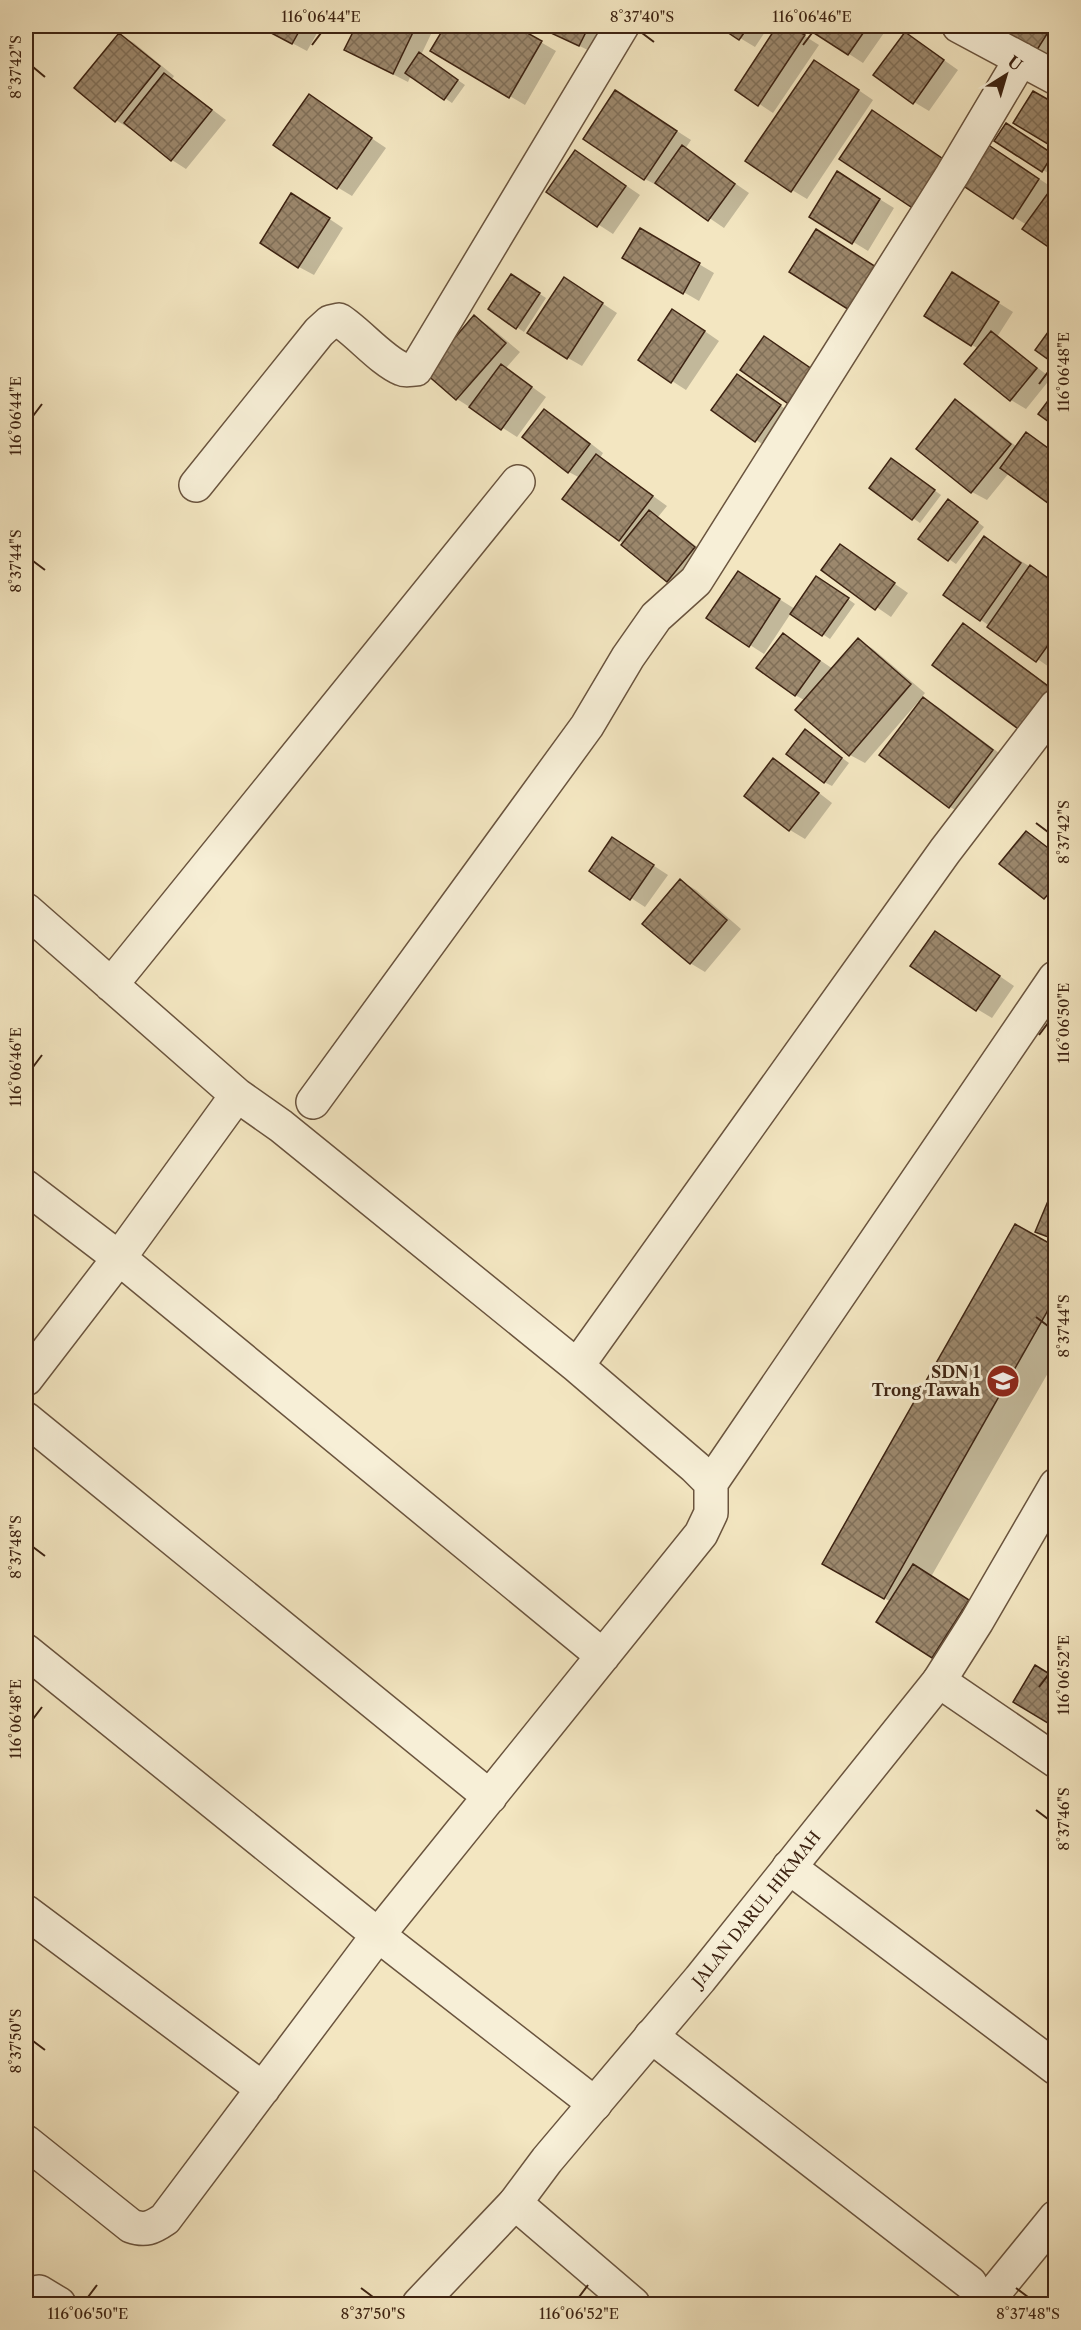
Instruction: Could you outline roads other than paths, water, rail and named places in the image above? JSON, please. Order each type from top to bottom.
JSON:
[{"type":"street","points":[[196,485],[319,332],[330,322],[339,320],[391,363],[404,370],[416,369],[622,26]]},
{"type":"street","points":[[959,26],[1056,78]]},
{"type":"street","points":[[313,1102],[587,726],[628,657],[656,617],[696,581],[952,175],[1021,59]]},
{"type":"street","points":[[111,985],[518,482]]},
{"type":"street","points":[[577,1366],[945,851],[1056,706]]},
{"type":"street","points":[[26,910],[237,1095],[281,1126],[577,1366],[711,1483]]},
{"type":"street","points":[[26,2142],[131,2226],[142,2230],[155,2226],[165,2219],[378,1935],[701,1534],[711,1513],[711,1483],[1055,978]]},
{"type":"street","points":[[26,1379],[119,1258],[237,1095]]},
{"type":"street","points":[[26,1186],[119,1258],[603,1656]]},
{"type":"street","points":[[26,1419],[490,1797]]},
{"type":"street","name":"JALAN DARUL HIKMAH","points":[[419,2304],[515,2203],[547,2160],[596,2104],[939,1682],[977,1622],[1056,1485]]},
{"type":"street","points":[[26,1651],[378,1935],[596,2104]]},
{"type":"street","points":[[939,1682],[1056,1761]]},
{"type":"street","points":[[789,1867],[1056,2068]]},
{"type":"street","points":[[26,1911],[263,2089]]},
{"type":"street","points":[[651,2036],[977,2294],[1056,2217]]},
{"type":"street","points":[[515,2203],[633,2304]]},
{"type":"place","name":"SDN 1 Trong Tawah","points":[[1003,1381]]}]
